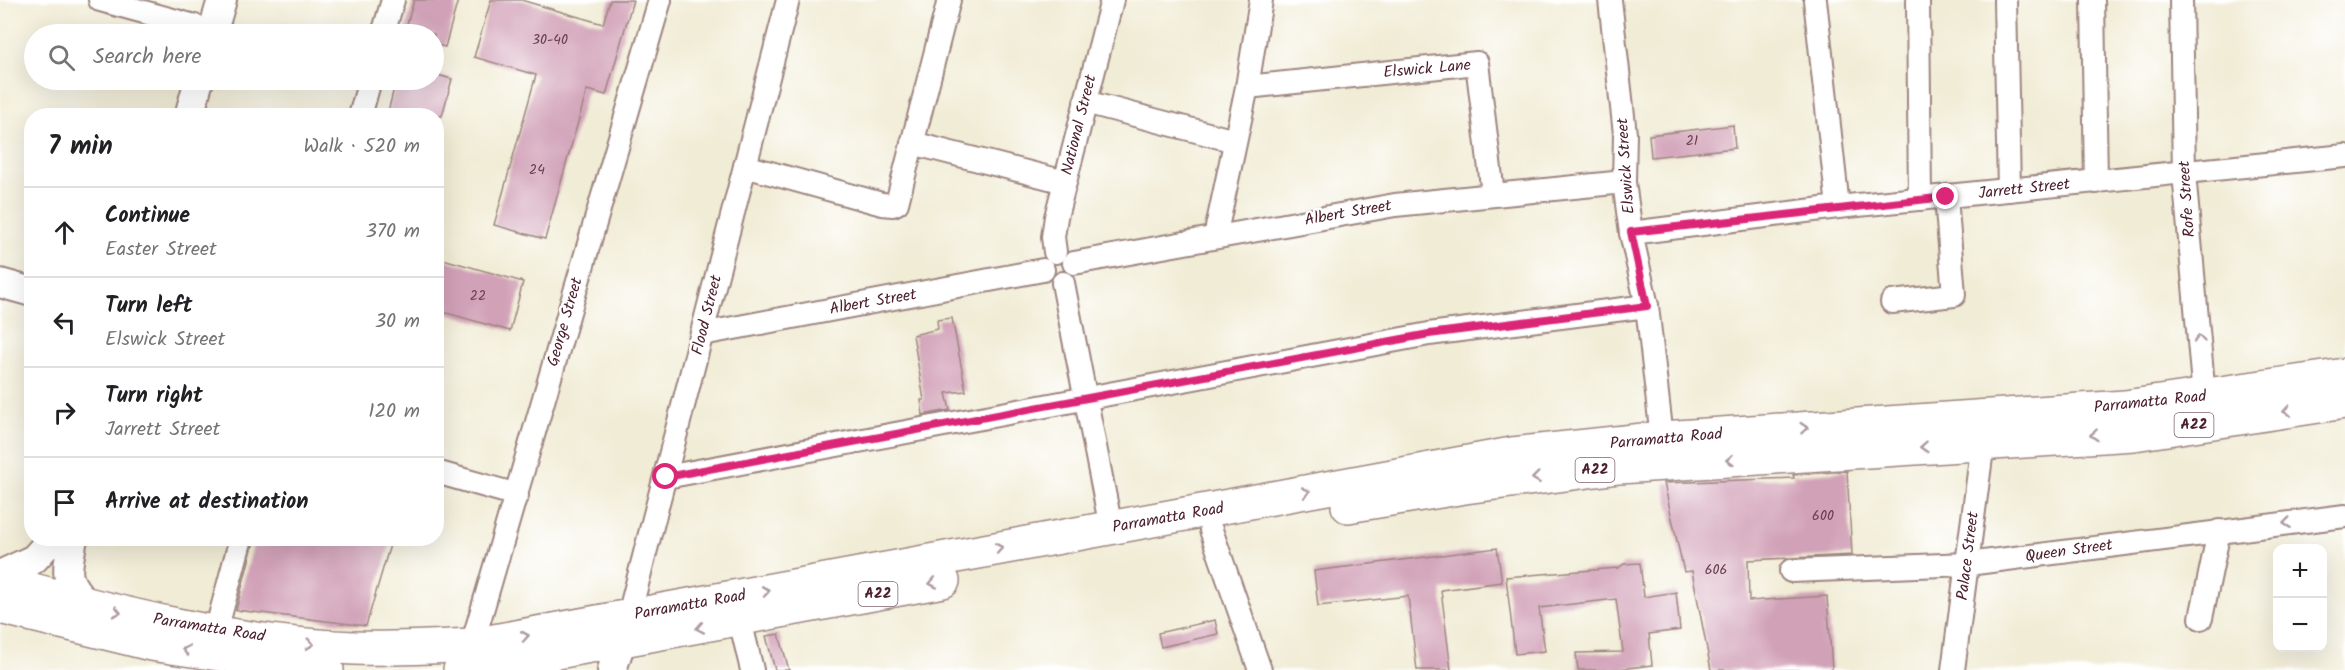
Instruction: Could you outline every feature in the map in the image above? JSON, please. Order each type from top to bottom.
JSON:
[{"type":"highway","name":"Parramatta Road","points":[[622,639],[1112,528],[1512,454],[1662,438],[2063,411],[2204,397],[2345,375]]},
{"type":"highway","name":"Parramatta Road","points":[[0,581],[86,604],[216,631],[352,648],[466,657],[622,639],[740,620],[1211,530],[1465,487],[1619,467],[2134,434],[2345,402]]},
{"type":"highway","name":"Parramatta Road","points":[[0,607],[152,644],[273,667],[327,670]]},
{"type":"main road","points":[[215,24],[222,0]]},
{"type":"main road","points":[[191,108],[196,90]]},
{"type":"main road","points":[[0,283],[24,290]]},
{"type":"main road","points":[[0,575],[34,560],[46,546]]},
{"type":"main road","points":[[72,546],[67,576],[69,583],[86,604]]},
{"type":"street","points":[[100,0],[182,24]]},
{"type":"street","points":[[386,24],[393,0]]},
{"type":"street","name":"George Street","points":[[466,657],[517,495],[660,0]]},
{"type":"street","name":"Flood Street","points":[[622,639],[666,477],[788,0]]},
{"type":"street","points":[[745,166],[893,206],[897,202],[949,0]]},
{"type":"street","name":"National Street","points":[[1058,262],[1053,237],[1112,0]]},
{"type":"street","points":[[1215,237],[1247,87],[1261,0]]},
{"type":"street","name":"Elswick Street","points":[[1610,0],[1625,134],[1624,182],[1631,232],[1647,306],[1662,438]]},
{"type":"street","points":[[1815,0],[1838,207]]},
{"type":"street","points":[[1918,0],[1920,199]]},
{"type":"street","points":[[2005,0],[2009,190]]},
{"type":"street","points":[[2093,0],[2096,182]]},
{"type":"street","name":"Rofe Street","points":[[2181,0],[2184,173],[2204,397]]},
{"type":"street","name":"Elswick Lane","points":[[1247,87],[1477,63],[1493,194]]},
{"type":"street","points":[[362,108],[367,90]]},
{"type":"street","points":[[1085,102],[1235,141]]},
{"type":"street","points":[[912,143],[1065,182]]},
{"type":"street","name":"Jarrett Street","points":[[1631,232],[1838,207],[2345,156]]},
{"type":"street","name":"Albert Street","points":[[702,333],[1058,262],[1395,205],[1624,182]]},
{"type":"street","points":[[1892,302],[1954,295],[1946,197]]},
{"type":"street","points":[[1058,262],[1048,280],[1064,283],[1112,528]]},
{"type":"street","points":[[666,477],[1087,400],[1429,334],[1647,306]]},
{"type":"street","name":"Palace Street","points":[[1953,670],[1983,442]]},
{"type":"street","points":[[444,474],[517,495]]},
{"type":"street","name":"Queen Street","points":[[1791,572],[1968,564],[2345,516]]},
{"type":"street","points":[[1211,530],[1260,670]]},
{"type":"street","points":[[2201,618],[2219,531]]},
{"type":"street","points":[[216,631],[239,546]]},
{"type":"street","points":[[740,620],[752,670]]},
{"type":"building","points":[[414,0],[458,0],[445,47],[444,24],[407,24]]},
{"type":"building","points":[[491,0],[521,0],[603,24],[610,0],[633,0],[606,95],[587,90],[545,239],[494,225],[536,75],[474,57]]},
{"type":"building","points":[[444,77],[452,79],[444,109],[389,108],[394,90],[444,90]]},
{"type":"building","points":[[1733,125],[1735,148],[1651,157],[1649,135]]},
{"type":"building","points":[[444,259],[523,282],[510,331],[444,312]]},
{"type":"building","points":[[952,318],[966,391],[946,393],[950,410],[923,415],[921,400],[924,400],[913,335],[938,329],[937,320]]},
{"type":"building","points":[[1847,471],[1852,555],[1748,560],[1749,601],[1827,596],[1832,670],[1711,670],[1692,571],[1684,572],[1664,483],[1794,478],[1793,475]]},
{"type":"building","points":[[253,546],[390,546],[366,626],[236,610]]},
{"type":"building","points":[[1497,548],[1502,582],[1441,590],[1451,670],[1417,670],[1408,596],[1318,606],[1314,571]]},
{"type":"building","points":[[1640,563],[1644,597],[1676,592],[1680,630],[1649,634],[1652,665],[1611,670],[1578,670],[1576,653],[1623,652],[1616,599],[1539,608],[1545,651],[1515,654],[1506,577],[1618,568],[1624,564]]},
{"type":"building","points":[[1215,620],[1218,634],[1161,647],[1158,633]]},
{"type":"building","points":[[779,634],[789,670],[775,670],[766,636]]},
{"type":"route","points":[[666,477],[1087,400],[1429,334],[1647,306],[1631,232],[1838,207],[1946,197]]}]
